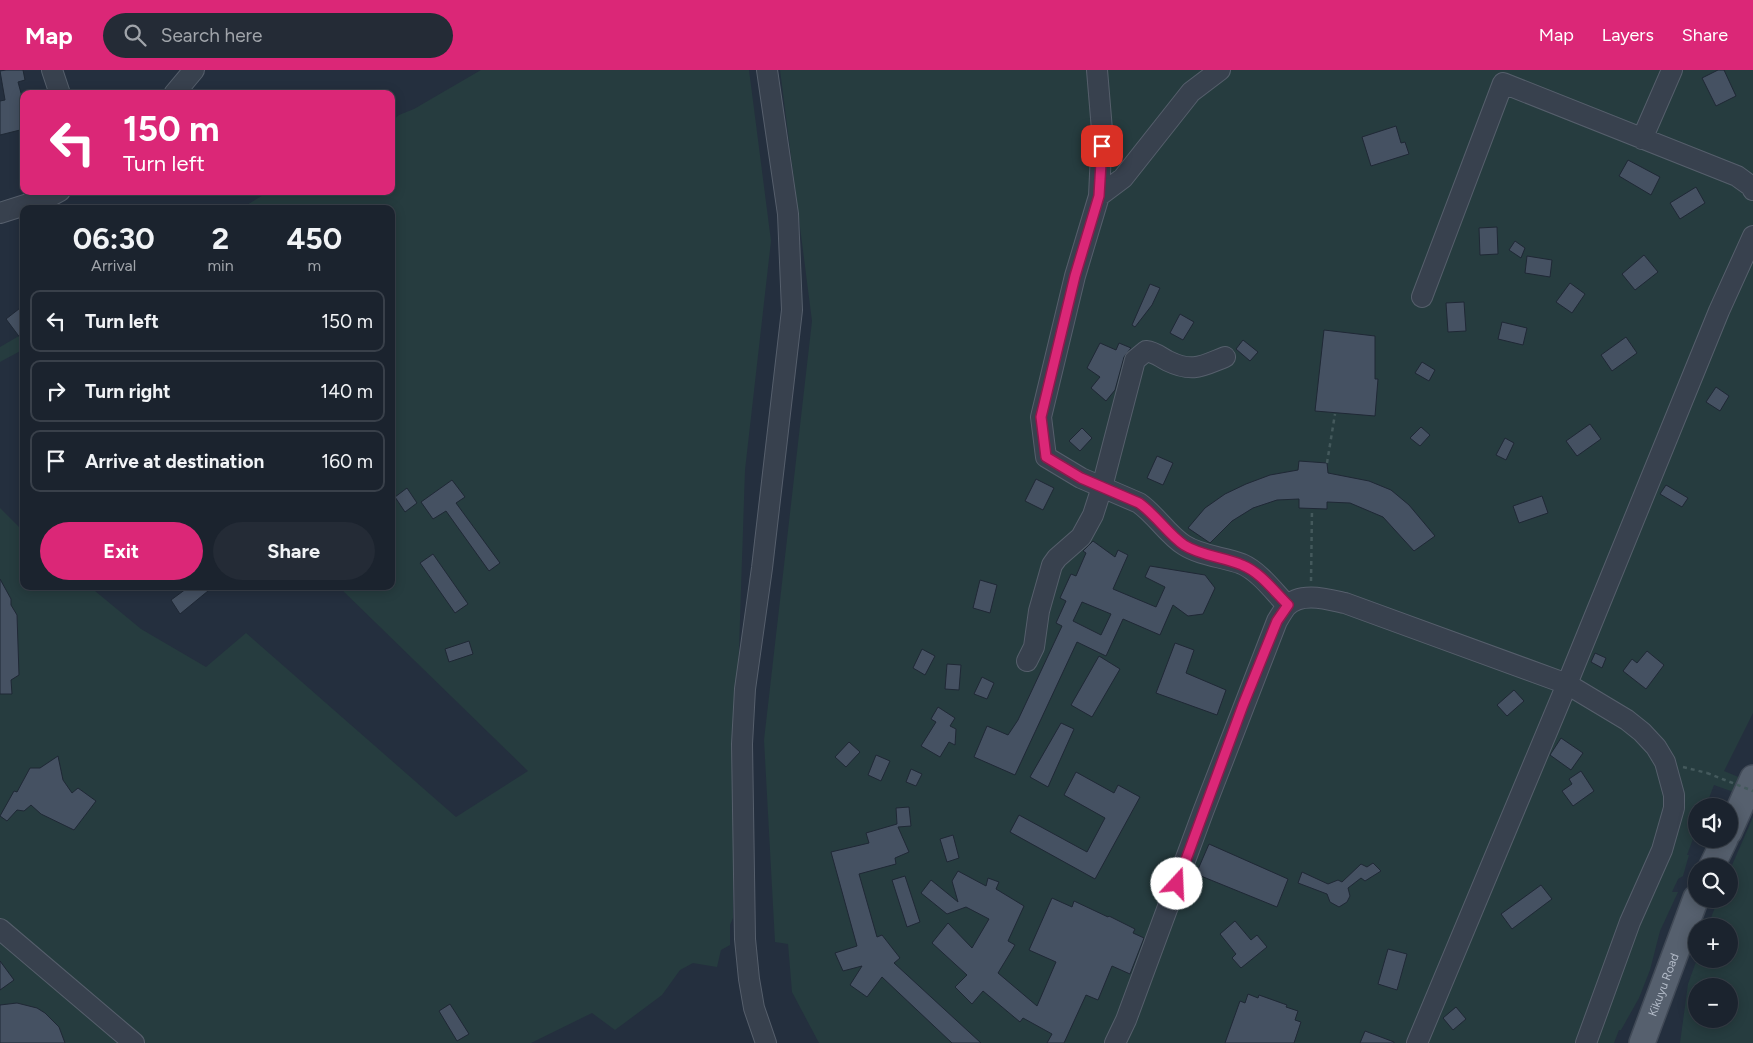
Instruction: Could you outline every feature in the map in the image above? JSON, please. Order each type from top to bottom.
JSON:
[{"type":"main road","points":[[1738,812],[1753,778]]},
{"type":"main road","name":"Kikuyu Road","points":[[1642,1043],[1692,908]]},
{"type":"street","points":[[52,70],[59,90]]},
{"type":"street","points":[[177,90],[194,70]]},
{"type":"street","points":[[766,1043],[754,1008],[745,939],[742,744],[745,689],[762,568],[792,310],[788,214],[767,70]]},
{"type":"street","points":[[1097,70],[1102,130],[1099,196],[1075,276],[1041,417],[1046,457],[1081,478],[1139,503],[1148,509],[1183,545],[1243,565],[1255,572],[1288,605]]},
{"type":"street","points":[[1099,196],[1123,178],[1190,92],[1220,70]]},
{"type":"street","points":[[1642,139],[1672,70]]},
{"type":"street","points":[[1422,297],[1503,83],[1737,176],[1753,190]]},
{"type":"street","points":[[25,205],[53,195]]},
{"type":"street","points":[[0,213],[20,207]]},
{"type":"street","points":[[1417,1043],[1567,684],[1719,312],[1753,236]]},
{"type":"street","points":[[1027,661],[1034,647],[1039,611],[1052,565],[1057,558],[1081,537],[1093,515],[1135,360],[1146,351],[1190,368],[1201,367],[1225,357]]},
{"type":"street","points":[[1115,1043],[1126,1020],[1243,705],[1277,621],[1288,605],[1302,598],[1321,597],[1345,603],[1567,684],[1627,720],[1656,746],[1665,762],[1674,795],[1674,808],[1662,850],[1630,922],[1586,1043]]},
{"type":"street","points":[[0,929],[134,1043]]},
{"type":"path","points":[[1328,464],[1335,414]]},
{"type":"path","points":[[1311,598],[1312,510]]},
{"type":"path","points":[[1665,762],[1706,773],[1753,791]]},
{"type":"green space","points":[[481,70],[749,70],[771,241],[745,470],[733,828],[733,918],[730,925],[730,945],[721,950],[717,967],[693,963],[680,970],[662,995],[615,1030],[592,1013],[531,1043],[0,1043],[0,508],[20,528],[20,590],[94,590],[141,629],[206,667],[246,633],[456,817],[528,771],[342,590],[395,590],[395,205],[247,205],[263,195],[395,195],[395,118]]},
{"type":"green space","points":[[780,70],[1753,70],[1753,713],[1724,771],[1753,783],[1753,799],[1714,785],[1709,798],[1688,798],[1688,848],[1690,848],[1683,876],[1678,879],[1672,892],[1678,892],[1660,931],[1650,970],[1639,998],[1621,1030],[1619,1030],[1614,1043],[819,1043],[792,992],[788,944],[775,942],[764,740],[812,321]]},
{"type":"green space","points":[[20,335],[20,351],[0,362],[0,347]]},
{"type":"green space","points":[[1753,817],[1753,1043],[1680,1043],[1688,984],[1688,1028],[1738,1028],[1738,978],[1690,978],[1694,968],[1738,968],[1738,918],[1711,918],[1715,908],[1738,908],[1738,858],[1735,858]]},
{"type":"building","points":[[23,70],[25,80],[18,82],[20,90],[20,130],[0,135],[0,101],[5,100],[0,71]]},
{"type":"building","points":[[1718,70],[1724,70],[1736,96],[1716,106],[1702,78]]},
{"type":"building","points":[[1396,126],[1401,143],[1405,142],[1409,154],[1371,166],[1362,137]]},
{"type":"building","points":[[1628,160],[1660,177],[1651,195],[1619,176]]},
{"type":"building","points":[[1696,187],[1705,203],[1680,219],[1670,203]]},
{"type":"building","points":[[1497,227],[1498,254],[1480,255],[1479,228]]},
{"type":"building","points":[[1515,241],[1525,248],[1521,258],[1509,250]]},
{"type":"building","points":[[1644,255],[1658,272],[1635,290],[1622,274]]},
{"type":"building","points":[[1527,256],[1552,260],[1550,277],[1525,273]]},
{"type":"building","points":[[1570,283],[1585,294],[1572,313],[1556,302]]},
{"type":"building","points":[[1150,284],[1160,288],[1152,305],[1135,327],[1132,325]]},
{"type":"building","points":[[1464,302],[1466,331],[1448,332],[1446,303]]},
{"type":"building","points":[[20,308],[20,338],[6,319]]},
{"type":"building","points":[[1180,314],[1194,322],[1183,340],[1170,333]]},
{"type":"building","points":[[1502,322],[1527,328],[1523,345],[1498,339]]},
{"type":"building","points":[[1324,330],[1375,336],[1375,379],[1378,379],[1375,416],[1315,411]]},
{"type":"building","points":[[1626,337],[1637,353],[1612,371],[1601,355]]},
{"type":"building","points":[[1243,340],[1258,352],[1250,361],[1236,349]]},
{"type":"building","points":[[1100,343],[1116,350],[1119,343],[1131,348],[1124,357],[1115,390],[1106,401],[1091,388],[1100,377],[1087,368]]},
{"type":"building","points":[[1422,362],[1435,370],[1429,381],[1415,373]]},
{"type":"building","points":[[1716,387],[1729,396],[1720,411],[1706,402]]},
{"type":"building","points":[[1590,424],[1601,439],[1577,456],[1566,441]]},
{"type":"building","points":[[1421,427],[1430,435],[1420,446],[1410,438]]},
{"type":"building","points":[[1082,428],[1092,438],[1080,451],[1069,441]]},
{"type":"building","points":[[1505,438],[1514,443],[1506,460],[1496,455]]},
{"type":"building","points":[[1157,456],[1173,463],[1163,485],[1147,478]]},
{"type":"building","points":[[1299,461],[1327,463],[1328,473],[1369,481],[1391,490],[1409,505],[1435,536],[1414,551],[1383,517],[1350,503],[1327,502],[1327,509],[1299,508],[1299,499],[1277,500],[1253,508],[1232,521],[1210,543],[1188,528],[1205,508],[1225,494],[1270,475],[1298,470]]},
{"type":"building","points":[[1036,479],[1054,488],[1043,510],[1025,501]]},
{"type":"building","points":[[452,480],[465,497],[456,503],[500,563],[489,571],[446,511],[433,519],[421,502]]},
{"type":"building","points":[[1666,485],[1688,498],[1682,507],[1660,494]]},
{"type":"building","points":[[407,488],[417,503],[405,512],[395,497]]},
{"type":"building","points":[[1542,496],[1548,513],[1519,523],[1513,506]]},
{"type":"building","points":[[1093,541],[1115,557],[1118,550],[1128,555],[1113,589],[1156,607],[1165,587],[1145,577],[1150,566],[1205,575],[1215,588],[1203,614],[1188,616],[1173,605],[1160,635],[1123,619],[1106,656],[1077,642],[1015,775],[974,757],[987,726],[1008,735],[1018,720],[1062,626],[1056,623],[1066,601],[1060,598],[1071,574],[1076,576],[1086,553],[1083,551]],"holes":[[[1082,602],[1111,614],[1101,635],[1073,621]]]},
{"type":"building","points":[[433,554],[468,604],[455,613],[420,563]]},
{"type":"building","points":[[0,579],[17,615],[19,675],[11,680],[12,694],[0,694]]},
{"type":"building","points":[[980,580],[997,585],[990,613],[973,608]]},
{"type":"building","points":[[185,590],[209,590],[180,614],[171,600]]},
{"type":"building","points":[[469,641],[473,654],[449,662],[445,649]]},
{"type":"building","points":[[1175,643],[1194,650],[1186,673],[1226,690],[1217,715],[1156,693]]},
{"type":"building","points":[[922,649],[935,656],[925,675],[913,668]]},
{"type":"building","points":[[1647,651],[1664,665],[1646,689],[1623,671],[1632,659],[1637,663]]},
{"type":"building","points":[[1595,653],[1606,658],[1602,668],[1591,662]]},
{"type":"building","points":[[1099,656],[1120,669],[1092,717],[1071,705]]},
{"type":"building","points":[[947,664],[961,665],[959,690],[945,689]]},
{"type":"building","points":[[982,677],[994,683],[987,699],[974,694]]},
{"type":"building","points":[[1514,690],[1524,701],[1507,716],[1497,705]]},
{"type":"building","points":[[938,707],[955,718],[950,726],[956,729],[955,745],[949,742],[940,757],[921,746],[936,722],[931,719]]},
{"type":"building","points":[[1061,723],[1074,729],[1048,787],[1030,777]]},
{"type":"building","points":[[1561,738],[1583,753],[1571,770],[1550,755]]},
{"type":"building","points":[[849,742],[860,752],[846,767],[835,757]]},
{"type":"building","points":[[876,755],[890,761],[881,781],[868,775]]},
{"type":"building","points":[[58,756],[63,780],[72,793],[78,788],[96,801],[74,830],[41,814],[31,805],[24,811],[17,810],[7,821],[0,816],[14,791],[17,792],[30,768],[40,768]]},
{"type":"building","points":[[911,769],[922,774],[916,786],[906,782]]},
{"type":"building","points":[[1581,771],[1594,791],[1573,806],[1562,791],[1572,784],[1569,779]]},
{"type":"building","points":[[1076,772],[1114,793],[1118,785],[1140,797],[1095,879],[1010,832],[1019,815],[1087,852],[1105,818],[1064,795]]},
{"type":"building","points":[[909,807],[911,826],[898,827],[909,852],[895,858],[896,864],[859,874],[877,937],[882,935],[900,958],[894,963],[981,1043],[952,1043],[882,977],[867,997],[850,985],[862,966],[843,971],[835,953],[857,946],[831,852],[869,843],[866,833],[897,824],[896,808]]},
{"type":"building","points":[[953,835],[959,858],[947,862],[940,839]]},
{"type":"building","points":[[1209,844],[1288,879],[1277,907],[1196,874]]},
{"type":"building","points":[[1373,863],[1381,871],[1365,881],[1361,878],[1348,888],[1350,896],[1347,902],[1339,907],[1330,902],[1327,894],[1298,883],[1302,872],[1328,884],[1338,880],[1342,882],[1361,864],[1367,867]]},
{"type":"building","points":[[958,871],[986,886],[988,878],[999,882],[996,889],[1024,906],[1008,941],[1015,945],[998,973],[1037,1006],[1056,962],[1029,950],[1052,898],[1072,907],[1074,901],[1109,916],[1135,929],[1133,933],[1144,938],[1130,974],[1112,966],[1098,1000],[1086,995],[1064,1043],[1047,1043],[1052,1034],[1023,1018],[1020,1022],[983,991],[972,1004],[955,987],[967,975],[932,943],[948,923],[972,948],[989,919],[966,907],[947,914],[921,893],[931,880],[958,902],[952,881]]},
{"type":"building","points":[[905,876],[920,922],[907,927],[892,880]]},
{"type":"building","points":[[1541,885],[1552,899],[1512,929],[1501,914]]},
{"type":"building","points":[[1235,921],[1251,940],[1257,935],[1267,947],[1241,968],[1232,958],[1236,954],[1220,934]]},
{"type":"building","points":[[1388,949],[1407,954],[1397,990],[1378,984]]},
{"type":"building","points":[[0,961],[14,980],[0,990]]},
{"type":"building","points":[[1248,994],[1258,998],[1259,995],[1298,1011],[1295,1020],[1301,1022],[1294,1043],[1225,1043],[1240,1001],[1245,1003]]},
{"type":"building","points":[[17,1003],[37,1008],[45,1013],[59,1027],[65,1043],[0,1043],[0,1005]]},
{"type":"building","points":[[450,1004],[469,1034],[457,1041],[439,1011]]},
{"type":"building","points":[[1456,1007],[1466,1019],[1453,1030],[1443,1018]]},
{"type":"building","points":[[1365,1031],[1394,1042],[1394,1043],[1360,1043]]},
{"type":"route","points":[[1102,146],[1099,196],[1075,276],[1041,417],[1046,457],[1081,478],[1139,503],[1148,509],[1183,545],[1243,565],[1255,572],[1288,605],[1277,621],[1243,705],[1177,884]]}]
